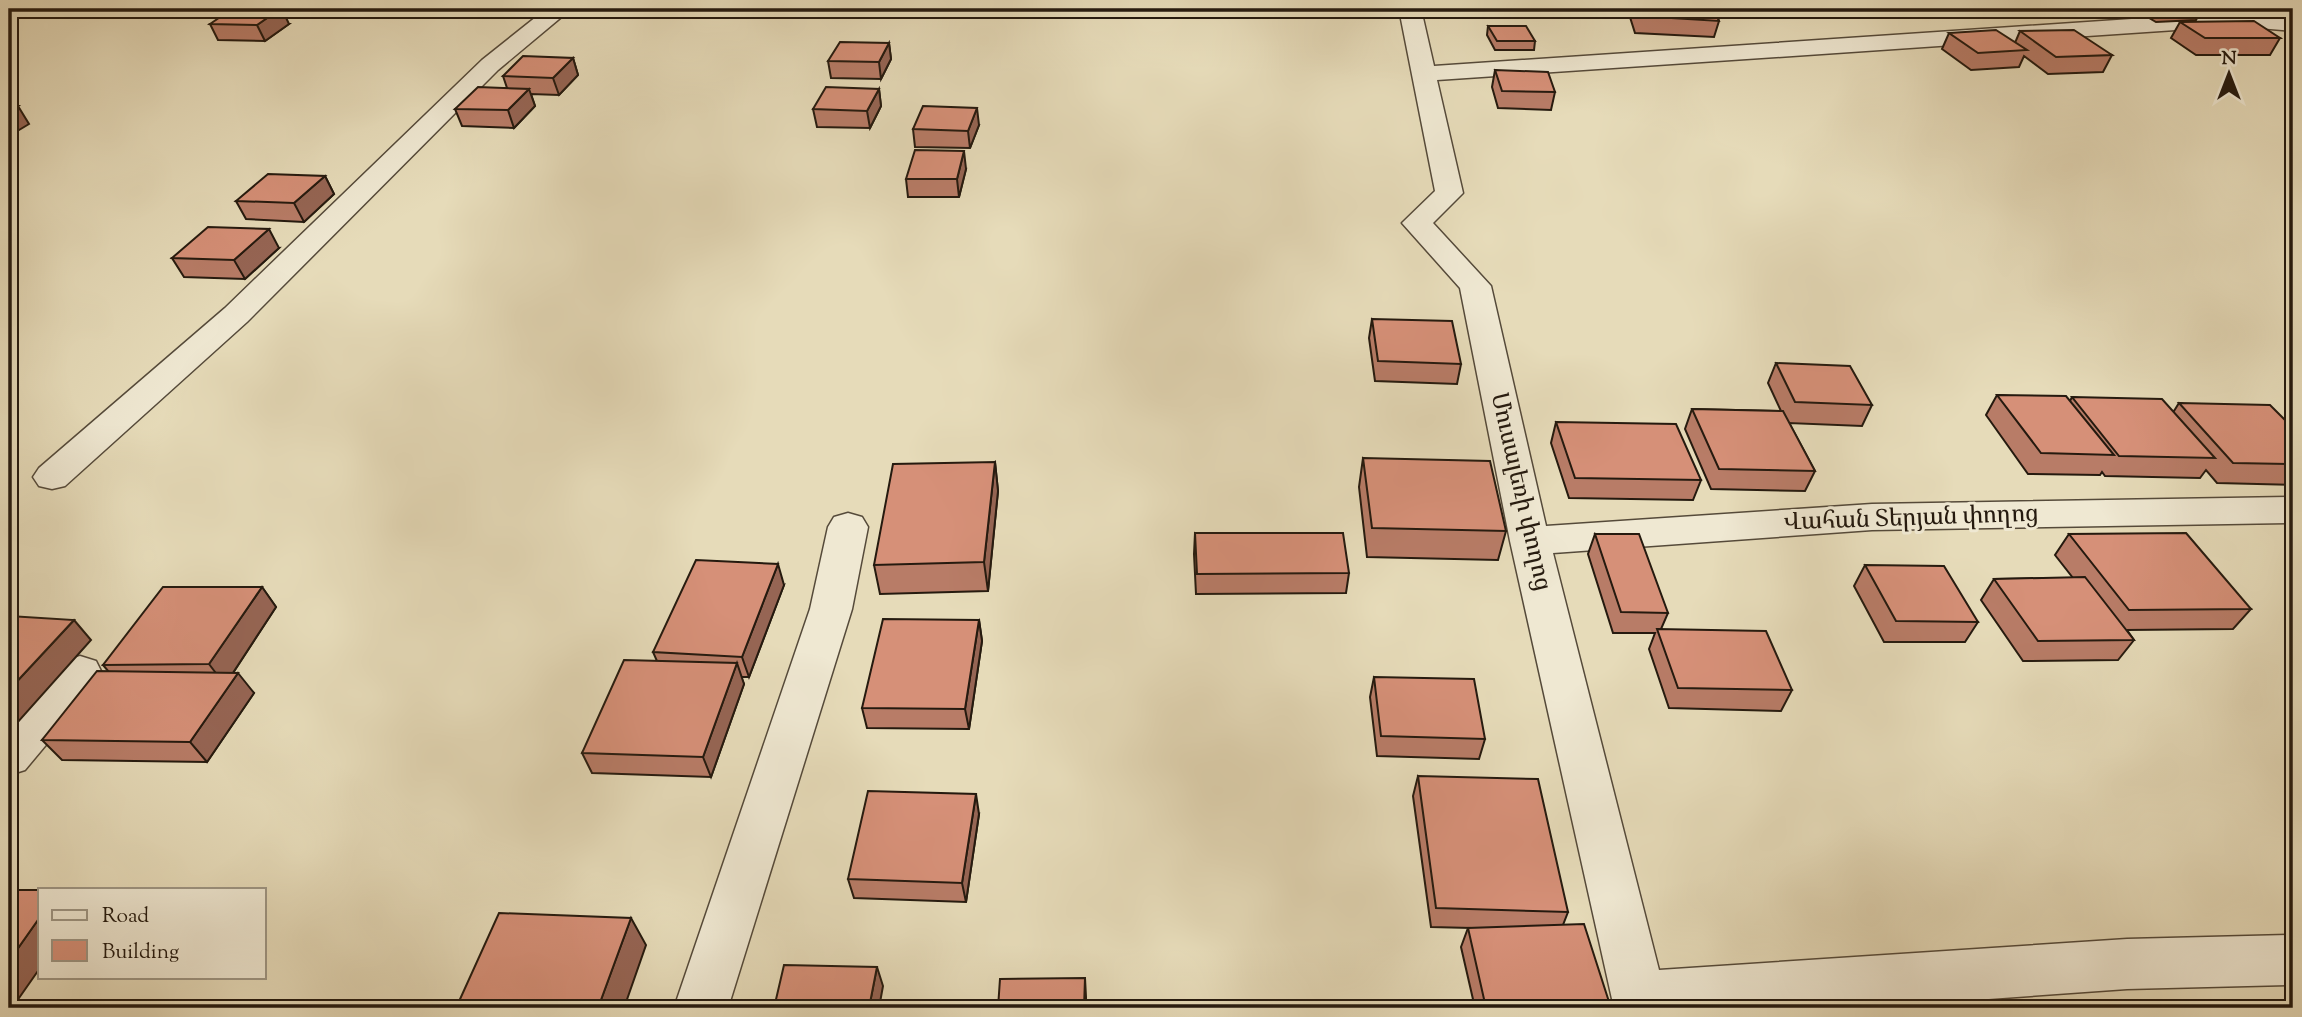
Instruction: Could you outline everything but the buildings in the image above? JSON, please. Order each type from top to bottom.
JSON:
[{"type":"street","points":[[52,477],[236,315],[490,65],[560,9]]},
{"type":"street","name":"Մուսալեռի փողոց","points":[[1410,9],[1449,193],[1417,223],[1475,286],[1530,541],[1641,1003]]},
{"type":"street","points":[[1424,74],[1915,43],[2235,19],[2293,24]]},
{"type":"street","name":"Վահան Տերյան փողոց","points":[[1530,541],[1872,517],[2293,510]]},
{"type":"street","points":[[701,1008],[831,609],[848,527]]},
{"type":"street","points":[[9,756],[80,673]]},
{"type":"street","points":[[1641,1003],[2127,964],[2293,960]]}]
